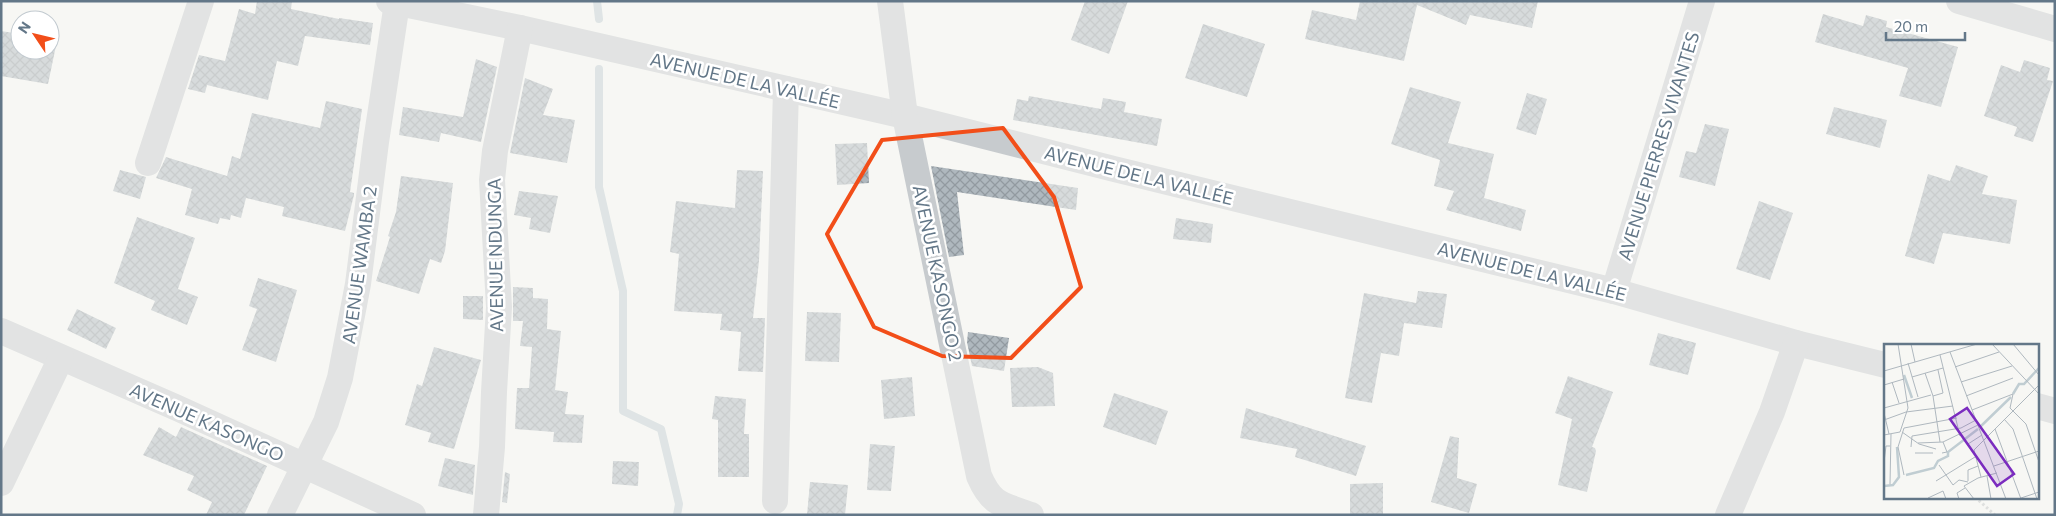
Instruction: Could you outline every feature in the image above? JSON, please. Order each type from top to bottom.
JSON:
[{"type":"street","points":[[148,164],[201,1]]},
{"type":"street","name":"AVENUE KASONGO 2","points":[[890,1],[905,116],[979,476],[987,493],[994,499],[1031,515]]},
{"type":"street","name":"AVENUE PIERRES VIVANTES","points":[[1614,291],[1702,1]]},
{"type":"street","points":[[1959,1],[2055,29]]},
{"type":"street","name":"AVENUE DE LA VALLÉE","points":[[393,2],[520,28],[905,116],[1124,172],[1614,291],[1796,344],[1884,365]]},
{"type":"street","name":"AVENUE WAMBA 2","points":[[280,515],[326,422],[340,378],[358,284],[393,2]]},
{"type":"street","name":"AVENUE NDUNGA","points":[[486,515],[492,447],[499,308],[492,180],[495,151],[520,28]]},
{"type":"street","points":[[775,501],[786,89]]},
{"type":"street","name":"AVENUE KASONGO","points":[[1,331],[175,407],[413,515]]},
{"type":"street","points":[[1728,515],[1772,412],[1796,344]]},
{"type":"street","points":[[1,483],[60,358]]},
{"type":"street","points":[[2038,406],[2055,411]]},
{"type":"path","points":[[1976,498],[1995,515]]},
{"type":"highlighted area","points":[[1003,128],[1054,197],[1081,287],[1011,358],[942,356],[874,327],[827,234],[882,140]]},
{"type":"building","points":[[257,1],[292,1],[291,9],[339,19],[373,23],[370,45],[305,36],[298,66],[277,61],[268,100],[207,85],[205,93],[188,89],[199,55],[225,61],[239,9],[255,14]]},
{"type":"building","points":[[1085,1],[1128,1],[1109,54],[1071,40]]},
{"type":"building","points":[[1360,1],[1538,1],[1532,28],[1470,15],[1466,25],[1417,5],[1404,61],[1305,39],[1312,10],[1356,20]]},
{"type":"building","points":[[1823,14],[1863,26],[1866,15],[1887,21],[1886,27],[1958,47],[1941,107],[1899,96],[1908,68],[1815,42]]},
{"type":"building","points":[[1203,24],[1265,44],[1247,97],[1185,78]]},
{"type":"building","points":[[1,31],[10,32],[10,60],[53,60],[48,84],[1,76]]},
{"type":"building","points":[[476,59],[497,67],[481,142],[441,133],[439,142],[399,135],[403,107],[463,117]]},
{"type":"building","points":[[2024,60],[2050,68],[2047,80],[2053,81],[2033,142],[2014,136],[2017,127],[1984,116],[2001,65],[2020,72]]},
{"type":"building","points":[[525,78],[553,89],[543,115],[575,120],[567,163],[510,153]]},
{"type":"building","points":[[1410,87],[1461,102],[1448,143],[1494,154],[1484,198],[1526,210],[1521,231],[1446,210],[1454,191],[1434,186],[1440,160],[1391,144]]},
{"type":"building","points":[[1527,93],[1547,99],[1536,135],[1516,129]]},
{"type":"building","points":[[1029,96],[1101,109],[1103,98],[1126,102],[1124,112],[1162,119],[1157,146],[1013,120],[1017,99],[1028,101]]},
{"type":"building","points":[[326,101],[362,109],[350,192],[354,193],[354,195],[345,231],[282,216],[284,207],[246,198],[241,218],[231,215],[230,220],[220,218],[218,224],[185,215],[192,189],[156,178],[166,157],[227,176],[232,156],[240,159],[252,113],[320,128]]},
{"type":"building","points":[[1834,107],[1887,120],[1880,148],[1826,134]]},
{"type":"building","points":[[1705,124],[1729,129],[1715,186],[1679,177],[1686,151],[1696,153]]},
{"type":"building","points":[[867,143],[869,183],[837,185],[835,144]]},
{"type":"building","points":[[1956,165],[1988,176],[1982,194],[2017,200],[2010,244],[1943,233],[1934,264],[1905,256],[1928,174],[1950,181]]},
{"type":"building","points":[[931,166],[1078,188],[1076,210],[957,192],[964,255],[949,257]]},
{"type":"building","points":[[120,170],[146,177],[140,199],[113,191]]},
{"type":"building","points":[[737,170],[763,171],[759,261],[753,318],[765,318],[763,372],[738,371],[741,332],[720,330],[722,314],[674,311],[679,254],[670,252],[676,201],[735,208]]},
{"type":"building","points":[[401,176],[453,183],[445,251],[441,263],[430,259],[419,294],[376,281],[396,212]]},
{"type":"building","points":[[519,191],[558,196],[550,233],[529,229],[531,218],[514,215]]},
{"type":"building","points":[[1759,201],[1793,213],[1770,280],[1736,269]]},
{"type":"building","points":[[137,217],[195,238],[178,289],[198,297],[187,325],[151,310],[155,301],[114,283]]},
{"type":"building","points":[[1176,218],[1213,224],[1211,243],[1173,239]]},
{"type":"building","points":[[258,278],[297,290],[276,362],[242,350],[257,309],[249,306]]},
{"type":"building","points":[[513,287],[533,288],[533,298],[548,299],[547,329],[561,331],[555,390],[568,392],[565,414],[584,415],[582,443],[553,442],[554,432],[515,429],[517,388],[529,388],[532,347],[520,346],[523,321],[513,321]]},
{"type":"building","points":[[1418,291],[1447,294],[1442,328],[1404,323],[1399,356],[1381,353],[1372,403],[1345,398],[1364,293],[1416,303]]},
{"type":"building","points":[[463,296],[483,296],[483,320],[463,319]]},
{"type":"building","points":[[77,309],[116,328],[106,349],[67,330]]},
{"type":"building","points":[[807,312],[841,313],[839,362],[805,361]]},
{"type":"building","points":[[968,332],[1009,338],[1004,371],[972,366],[967,342]]},
{"type":"building","points":[[1658,333],[1696,343],[1688,375],[1649,365]]},
{"type":"building","points":[[434,347],[481,360],[454,449],[428,442],[431,433],[405,425],[417,384],[422,386]]},
{"type":"building","points":[[1038,367],[1053,373],[1055,406],[1012,407],[1010,368]]},
{"type":"building","points":[[1568,376],[1613,392],[1592,447],[1596,451],[1587,492],[1558,485],[1572,419],[1555,413]]},
{"type":"building","points":[[912,377],[915,416],[884,419],[881,380]]},
{"type":"building","points":[[1114,393],[1168,411],[1156,445],[1103,427]]},
{"type":"building","points":[[715,396],[746,399],[744,434],[749,434],[749,477],[718,477],[718,420],[712,419]]},
{"type":"building","points":[[1246,408],[1366,446],[1356,476],[1295,457],[1297,449],[1240,438]]},
{"type":"building","points":[[159,427],[176,437],[181,427],[267,466],[244,515],[206,515],[212,502],[187,490],[194,476],[143,455]]},
{"type":"building","points":[[1450,436],[1459,438],[1457,478],[1477,484],[1469,513],[1431,502]]},
{"type":"building","points":[[870,444],[895,446],[891,491],[867,490]]},
{"type":"building","points":[[445,458],[475,465],[473,495],[438,486]]},
{"type":"building","points":[[613,461],[639,462],[638,486],[612,484]]},
{"type":"building","points":[[505,472],[510,474],[507,503],[502,502]]},
{"type":"building","points":[[810,482],[848,485],[845,515],[807,515]]},
{"type":"building","points":[[1383,483],[1383,515],[1350,515],[1350,484]]},
{"type":"waterway","points":[[597,1],[599,19]]},
{"type":"waterway","points":[[599,69],[599,187],[623,291],[623,411],[661,429],[679,504],[677,515]]}]
